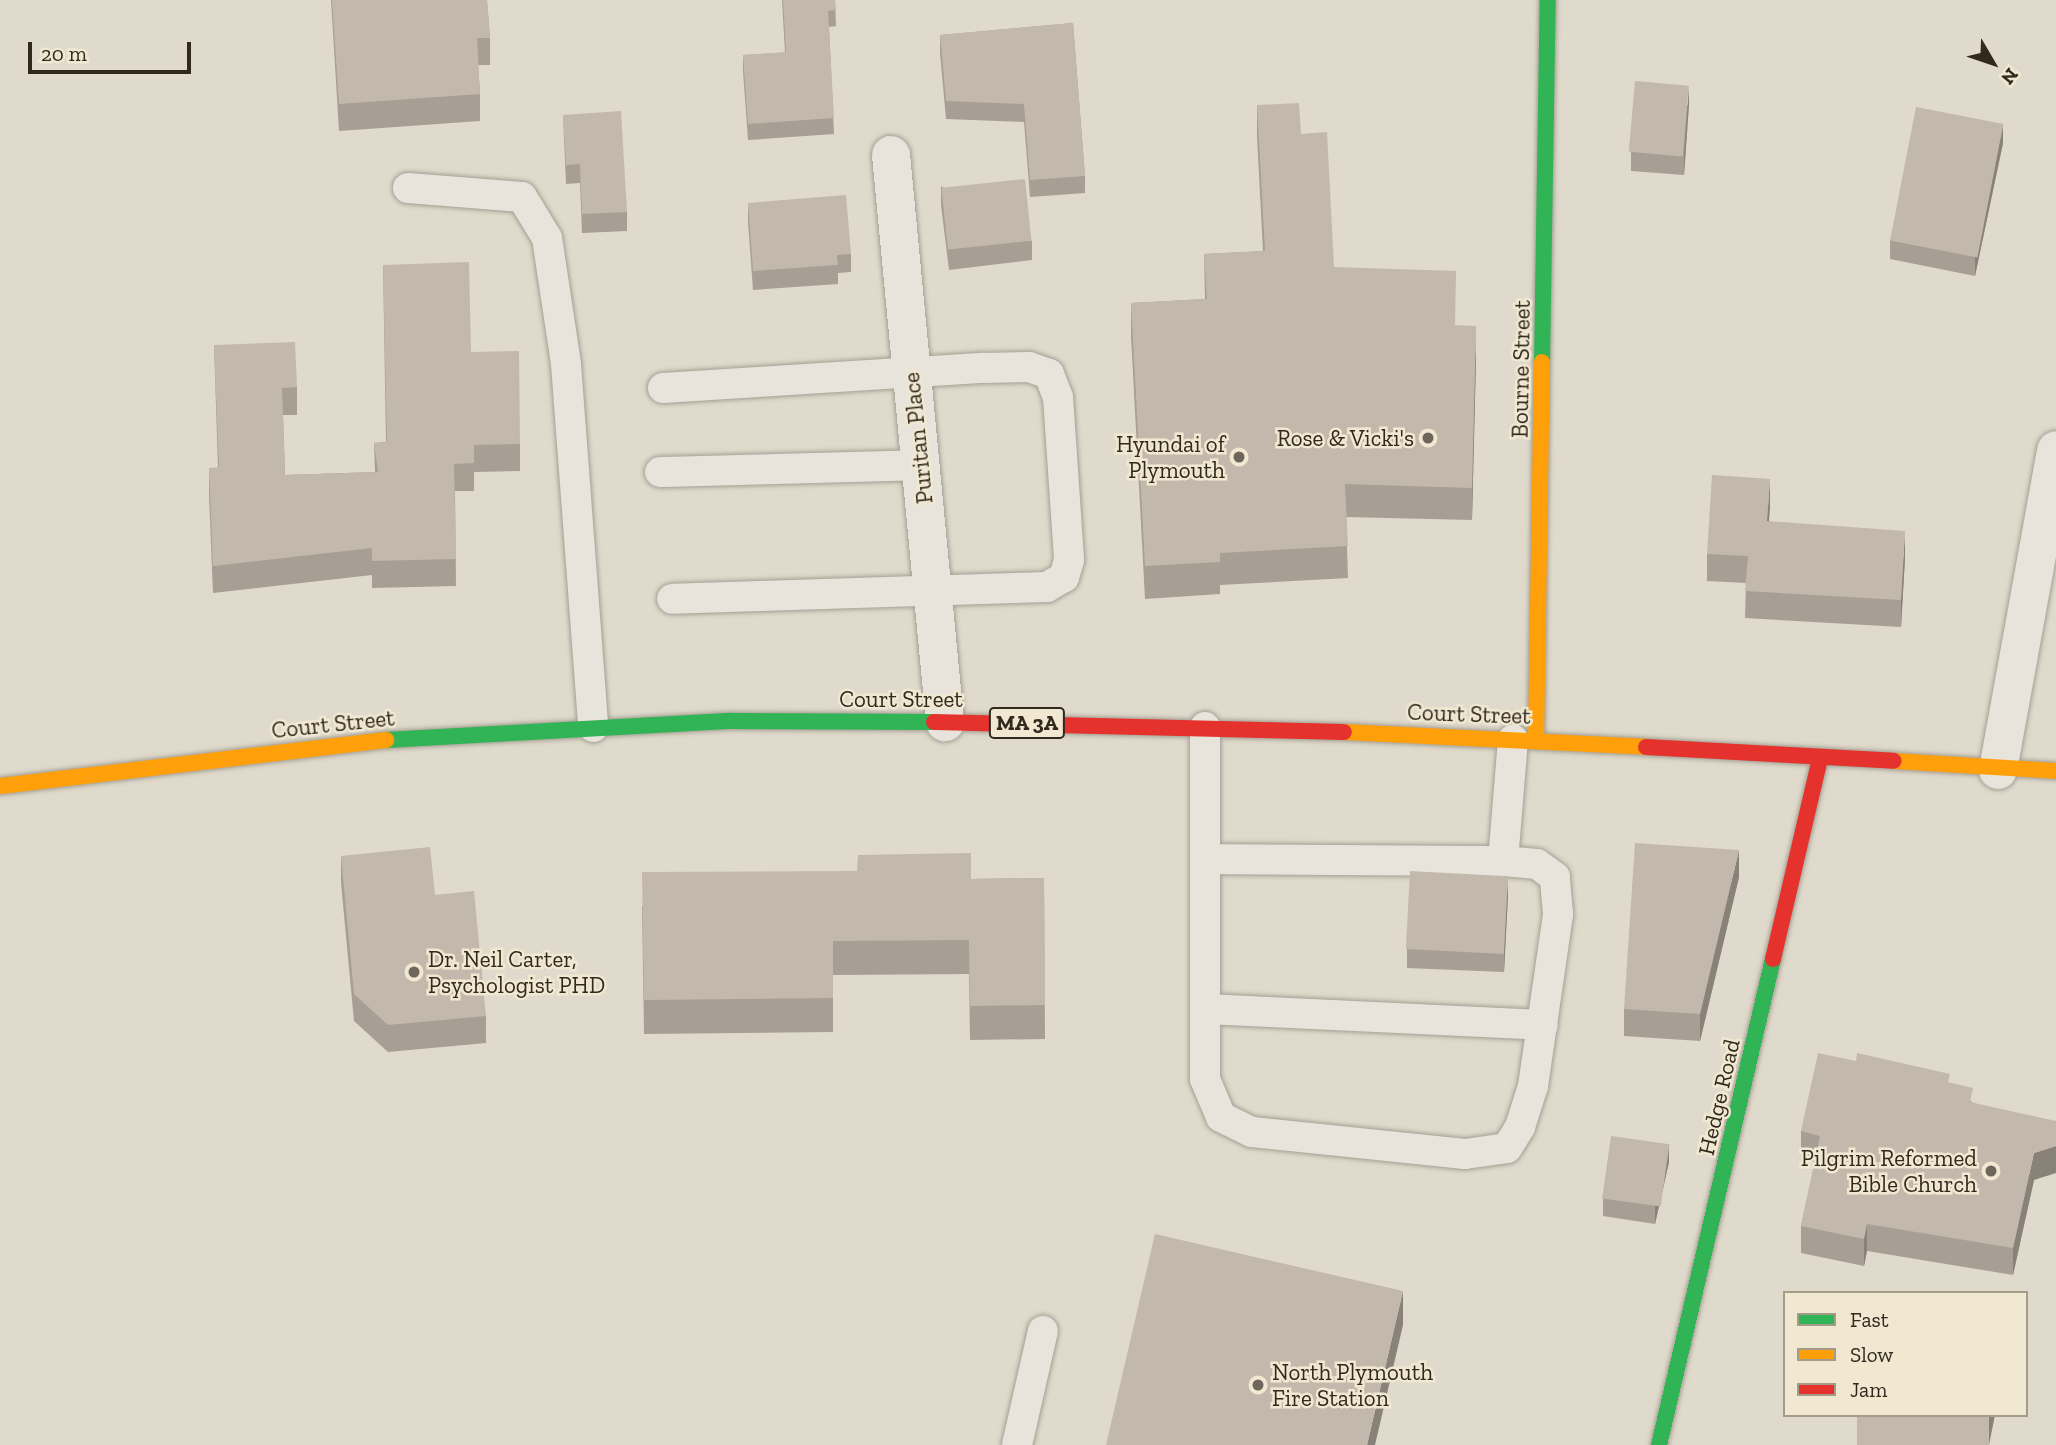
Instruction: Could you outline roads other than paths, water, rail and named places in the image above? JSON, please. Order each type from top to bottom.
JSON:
[{"type":"main road","name":"Bourne Street","points":[[1525,739],[1548,0]]},
{"type":"main road","name":"Court Street","points":[[0,786],[376,741],[593,727],[945,722],[1205,727],[1525,739],[1998,770],[2056,771]]},
{"type":"main road","name":"Hedge Road","points":[[1659,1445],[1821,759]]},
{"type":"street","name":"Puritan Place","points":[[891,155],[945,722]]},
{"type":"street","points":[[1998,770],[2056,450]]},
{"type":"lane","points":[[408,188],[522,197],[547,238],[566,364],[593,727]]},
{"type":"lane","points":[[663,388],[1029,367],[1049,374],[1058,397],[1069,560],[1064,578],[1047,587],[933,593],[672,599]]},
{"type":"lane","points":[[660,472],[921,465]]},
{"type":"lane","points":[[1205,727],[1205,859],[1205,1079],[1221,1117],[1252,1132],[1465,1154],[1507,1148],[1534,1086],[1559,884],[1536,864],[1205,859]]},
{"type":"lane","points":[[1503,862],[1525,739]]},
{"type":"lane","points":[[1205,1009],[1543,1026]]},
{"type":"lane","points":[[1017,1445],[1043,1331]]},
{"type":"place","name":"Rose & Vicki's","points":[[1428,438]]},
{"type":"place","name":"Hyundai of Plymouth","points":[[1239,457]]},
{"type":"place","name":"Dr. Neil Carter, Psychologist PHD","points":[[414,972]]},
{"type":"place","name":"Pilgrim Reformed Bible Church","points":[[1991,1171]]},
{"type":"place","name":"North Plymouth Fire Station","points":[[1258,1385]]}]
